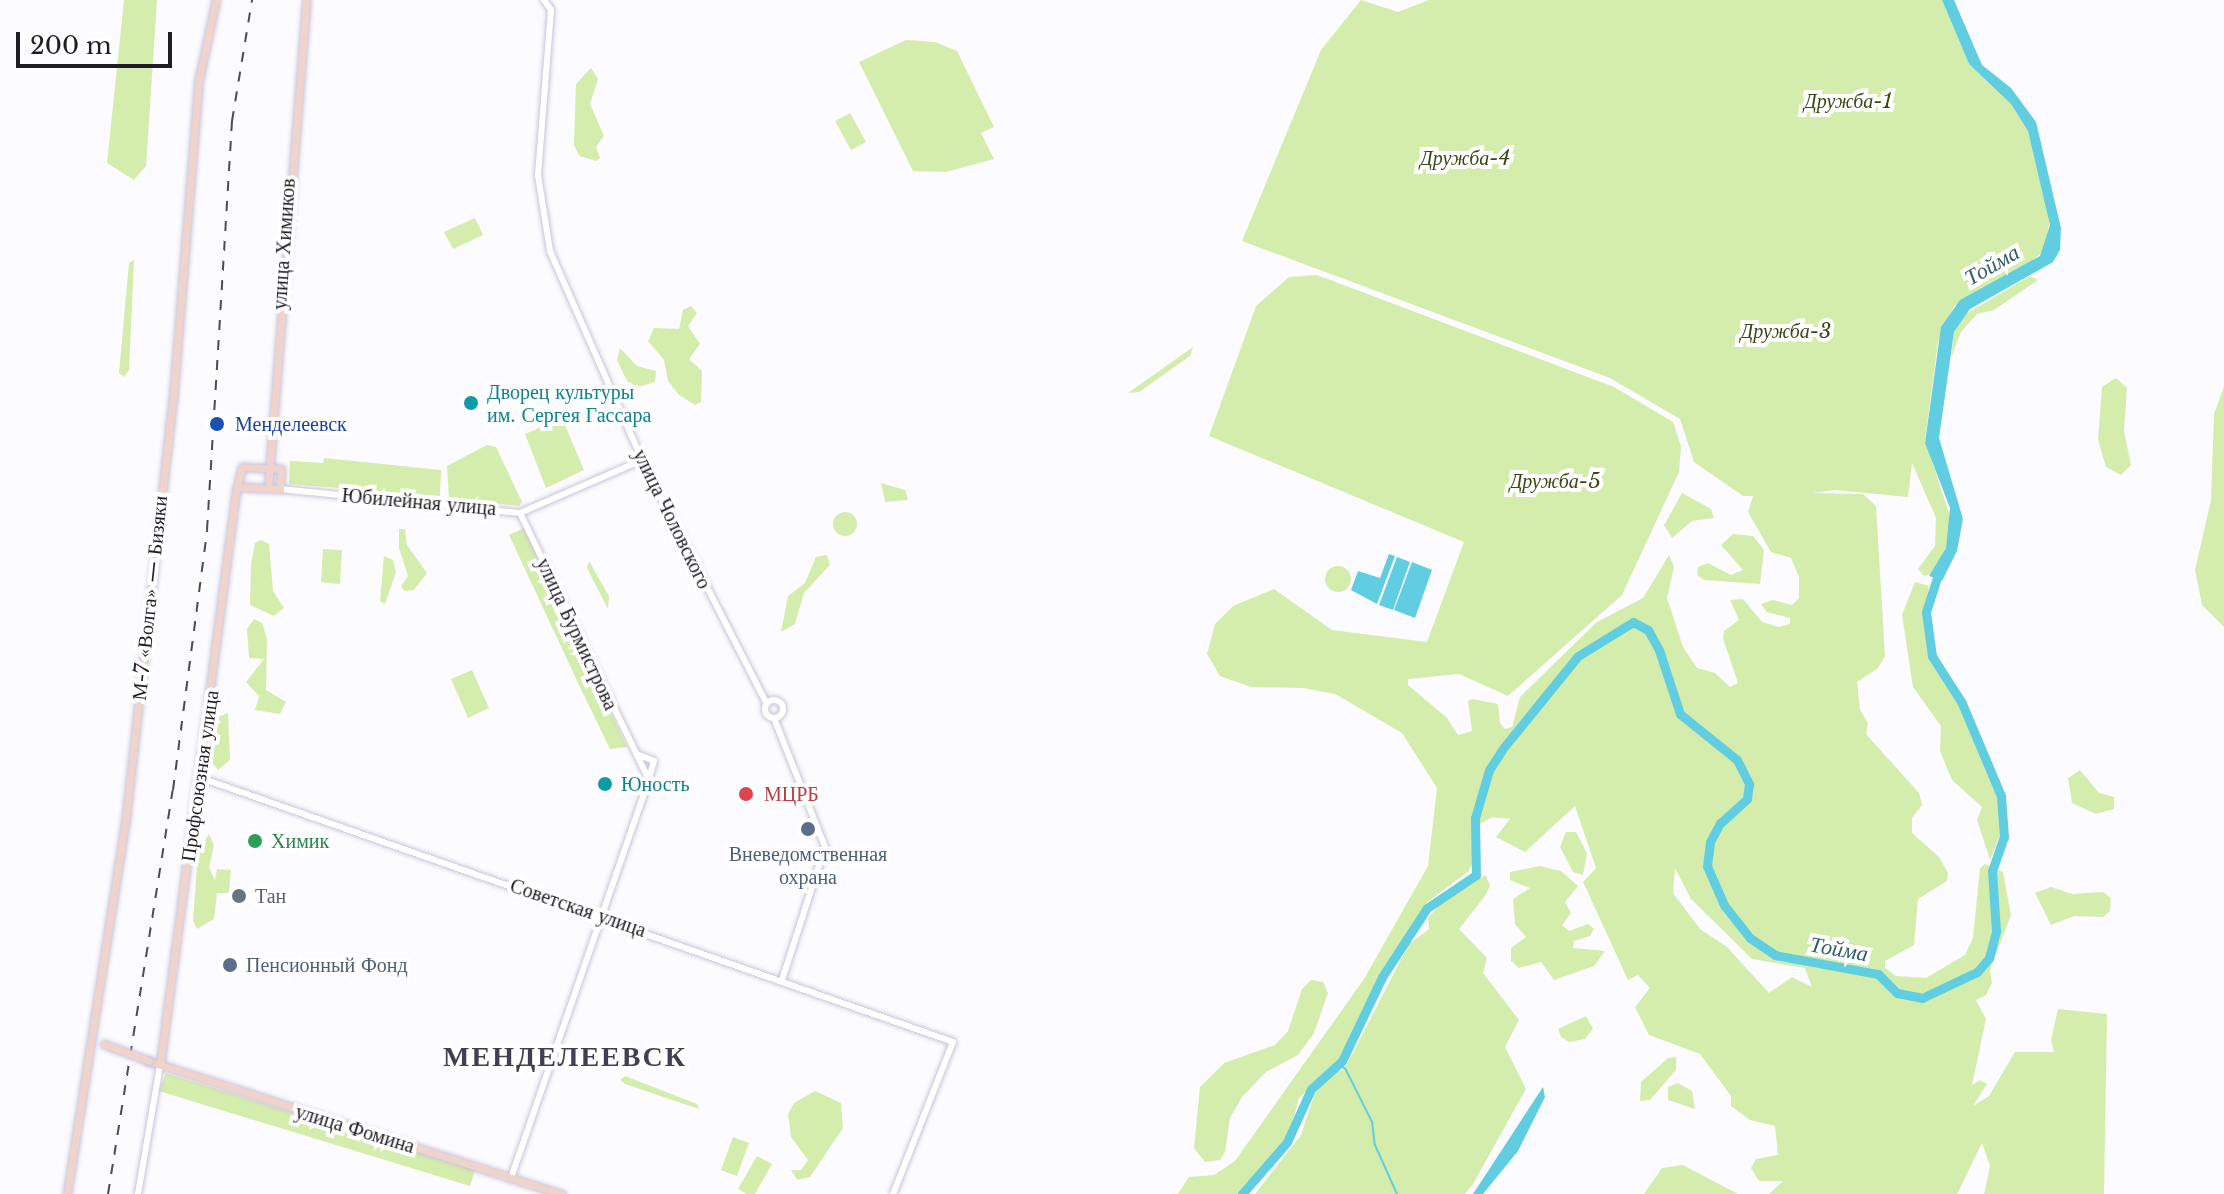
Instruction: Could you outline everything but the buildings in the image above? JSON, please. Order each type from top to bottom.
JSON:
[{"type":"main road","name":"М-7 «Волга» — Бизяки","points":[[67,1194],[115,895],[159,520],[201,65],[216,0]]},
{"type":"main road","name":"улица Химиков","points":[[268,488],[306,0]]},
{"type":"main road","points":[[242,467],[269,469],[281,469],[280,489],[240,487],[242,467]]},
{"type":"main road","name":"Профсоюзная улица","points":[[160,1065],[240,487]]},
{"type":"main road","name":"улица Фомина","points":[[93,1035],[104,1044],[160,1065],[562,1194]]},
{"type":"street","name":"улица Чоловского","points":[[547,2],[538,163],[543,226],[561,283],[642,460],[767,704]]},
{"type":"street","name":"Юбилейная улица","points":[[280,489],[520,513],[642,460]]},
{"type":"street","name":"улица Бурмистрова","points":[[520,513],[648,778]]},
{"type":"street","points":[[774,718],[781,715],[782,705],[773,700],[767,704],[767,715],[774,718],[821,826],[823,867],[782,980]]},
{"type":"street","points":[[511,1178],[654,761],[637,754]]},
{"type":"street","name":"Советская улица","points":[[201,778],[953,1042],[893,1194]]},
{"type":"street","points":[[138,1194],[160,1065]]},
{"type":"green space","points":[[124,0],[157,0],[146,166],[134,180],[107,163]]},
{"type":"green space","points":[[1361,0],[1398,12],[1429,0],[1942,0],[1969,64],[2011,104],[2028,131],[2050,217],[2045,249],[2029,265],[1954,306],[1938,342],[1925,440],[1951,519],[1946,548],[1935,572],[1924,576],[1918,569],[1935,546],[1936,518],[1912,463],[1908,497],[1835,490],[1812,493],[1863,494],[1876,506],[1885,656],[1878,668],[1857,682],[1860,710],[1868,723],[1866,734],[1919,793],[1922,805],[1912,818],[1912,833],[1939,857],[1948,873],[1947,881],[1918,899],[1914,945],[1885,961],[1885,968],[1896,976],[1926,978],[1965,955],[1973,938],[1980,868],[1985,864],[2003,872],[2011,915],[1990,970],[1992,983],[1986,995],[1976,1000],[1986,1019],[1972,1085],[1980,1080],[1987,1084],[1973,1106],[1989,1096],[2015,1052],[2054,1052],[2051,1040],[2058,1009],[2107,1014],[2104,1194],[1984,1194],[1990,1166],[1982,1143],[1957,1194],[1769,1194],[1783,1181],[1759,1181],[1751,1168],[1756,1159],[1778,1155],[1775,1126],[1750,1120],[1731,1106],[1731,1096],[1700,1054],[1649,1035],[1635,1007],[1650,988],[1638,975],[1628,980],[1583,882],[1596,868],[1575,806],[1525,852],[1496,837],[1510,819],[1492,817],[1478,825],[1476,857],[1468,872],[1426,903],[1342,1057],[1299,1098],[1287,1142],[1262,1177],[1246,1194],[1178,1194],[1189,1177],[1214,1175],[1235,1161],[1364,979],[1428,866],[1437,788],[1402,733],[1335,694],[1303,688],[1251,687],[1220,676],[1207,654],[1215,624],[1233,606],[1274,589],[1332,630],[1427,642],[1464,542],[1209,436],[1256,306],[1289,277],[1317,275],[1614,387],[1673,422],[1681,446],[1679,472],[1622,595],[1508,696],[1459,674],[1408,679],[1408,685],[1447,718],[1458,735],[1472,731],[1468,701],[1472,699],[1498,704],[1500,723],[1505,729],[1512,727],[1520,697],[1597,622],[1643,598],[1669,555],[1674,567],[1667,598],[1683,647],[1697,668],[1715,673],[1730,687],[1738,683],[1723,638],[1724,631],[1739,620],[1730,600],[1743,599],[1762,622],[1779,627],[1790,624],[1790,618],[1767,612],[1761,604],[1773,600],[1792,605],[1799,598],[1799,577],[1791,558],[1771,552],[1748,512],[1753,496],[1743,496],[1694,462],[1680,419],[1610,378],[1242,241],[1321,50]],"holes":[[[1675,868],[1691,899],[1752,959],[1805,968],[1812,987],[1792,977],[1769,993],[1727,947],[1700,929],[1673,893]]]},
{"type":"green space","points":[[906,40],[935,42],[957,51],[994,127],[981,133],[994,159],[946,172],[913,171],[859,62]]},
{"type":"green space","points":[[591,68],[598,79],[590,104],[604,136],[596,147],[600,158],[596,161],[579,156],[574,145],[576,84]]},
{"type":"green space","points":[[850,113],[866,142],[851,150],[835,121]]},
{"type":"green space","points":[[475,218],[483,235],[453,249],[444,232]]},
{"type":"green space","points":[[134,260],[129,370],[124,377],[119,373],[129,263]]},
{"type":"green space","points":[[2030,276],[2038,280],[1994,310],[1977,314],[1961,332],[1951,358],[1954,332],[1964,315]]},
{"type":"green space","points":[[691,306],[697,313],[688,326],[700,344],[689,359],[702,371],[701,402],[695,405],[679,395],[668,381],[664,360],[648,341],[654,328],[679,329],[683,310]]},
{"type":"green space","points":[[1193,347],[1190,356],[1139,392],[1128,393]]},
{"type":"green space","points":[[620,348],[637,366],[656,371],[655,382],[638,387],[627,381],[617,360]]},
{"type":"green space","points":[[2116,378],[2127,388],[2124,431],[2131,465],[2121,475],[2106,467],[2098,440],[2102,387]]},
{"type":"green space","points":[[2224,386],[2224,627],[2202,605],[2195,570],[2211,500],[2214,414]]},
{"type":"green space","points":[[562,418],[584,470],[546,488],[525,434]]},
{"type":"green space","points":[[487,445],[496,447],[522,502],[519,506],[449,498],[447,466]]},
{"type":"green space","points":[[324,458],[441,470],[440,496],[289,484],[290,461],[323,463]]},
{"type":"green space","points":[[881,483],[905,490],[908,500],[885,502]]},
{"type":"green space","points":[[1682,493],[1711,509],[1714,518],[1692,521],[1672,538],[1664,525]]},
{"type":"green space","points":[[845,512],[853,516],[857,524],[853,532],[845,536],[837,532],[833,524],[837,516]]},
{"type":"green space","points":[[524,528],[627,747],[610,749],[579,685],[509,535]]},
{"type":"green space","points":[[399,529],[405,529],[407,545],[427,573],[414,590],[404,591],[401,586],[408,576],[399,548]]},
{"type":"green space","points":[[1733,534],[1753,536],[1764,550],[1760,584],[1704,580],[1697,575],[1698,567],[1708,563],[1731,575],[1743,570],[1721,545]]},
{"type":"green space","points":[[261,540],[269,544],[273,591],[284,608],[274,616],[250,605],[251,564],[255,543]]},
{"type":"green space","points":[[323,549],[342,550],[340,584],[321,582]]},
{"type":"green space","points":[[827,555],[830,565],[804,593],[795,624],[781,632],[788,596],[805,583],[816,557]]},
{"type":"green space","points":[[384,556],[393,560],[396,572],[385,604],[380,601]]},
{"type":"green space","points":[[589,561],[609,596],[608,609],[587,568]]},
{"type":"green space","points":[[1338,566],[1347,570],[1351,579],[1347,588],[1338,592],[1329,588],[1325,579],[1329,570]]},
{"type":"green space","points":[[1915,582],[1929,586],[1925,612],[1937,663],[1971,714],[2000,781],[2006,820],[1990,860],[1977,820],[1982,807],[1952,780],[1940,751],[1941,726],[1913,687],[1902,615]]},
{"type":"green space","points":[[254,619],[262,623],[267,639],[266,690],[286,702],[280,714],[255,710],[259,696],[246,682],[264,659],[249,658],[247,629]]},
{"type":"green space","points":[[472,670],[489,708],[468,718],[451,679]]},
{"type":"green space","points":[[228,713],[230,760],[218,770],[212,762],[218,717]]},
{"type":"green space","points":[[2080,770],[2099,793],[2114,797],[2114,809],[2096,814],[2072,803],[2068,778]]},
{"type":"green space","points":[[1566,832],[1576,832],[1587,853],[1583,875],[1573,872],[1560,847]]},
{"type":"green space","points":[[209,834],[214,845],[209,868],[215,880],[217,869],[231,870],[229,893],[217,893],[214,919],[197,929],[193,921],[198,852]]},
{"type":"green space","points":[[1540,866],[1561,871],[1578,886],[1565,902],[1571,913],[1562,925],[1569,931],[1588,924],[1594,929],[1590,936],[1574,941],[1573,948],[1605,951],[1594,966],[1554,980],[1541,962],[1519,968],[1511,961],[1511,948],[1526,937],[1515,924],[1513,899],[1530,888],[1510,880],[1510,872]]},
{"type":"green space","points":[[1486,875],[1490,886],[1485,896],[1459,929],[1487,958],[1483,973],[1519,1020],[1505,1047],[1526,1089],[1473,1184],[1465,1194],[1255,1194],[1301,1135],[1314,1095],[1329,1076],[1345,1068],[1409,944],[1429,929],[1428,918],[1445,898]]},
{"type":"green space","points":[[2051,887],[2072,894],[2103,892],[2111,898],[2110,911],[2103,917],[2074,916],[2051,925],[2035,893]]},
{"type":"green space","points":[[1311,980],[1323,982],[1328,993],[1314,1033],[1298,1055],[1266,1072],[1242,1097],[1230,1118],[1225,1152],[1220,1160],[1205,1162],[1194,1148],[1200,1087],[1224,1063],[1275,1045],[1288,1031],[1302,989]]},
{"type":"green space","points":[[1586,1016],[1593,1029],[1585,1039],[1569,1042],[1561,1037],[1558,1029]]},
{"type":"green space","points":[[1676,1057],[1676,1070],[1650,1100],[1640,1101],[1641,1082],[1668,1058]]},
{"type":"green space","points":[[166,1073],[475,1170],[470,1186],[159,1091]]},
{"type":"green space","points":[[625,1076],[697,1104],[699,1109],[625,1084],[620,1080]]},
{"type":"green space","points":[[1678,1083],[1692,1091],[1695,1109],[1668,1100],[1668,1087]]},
{"type":"green space","points":[[815,1091],[841,1103],[843,1128],[810,1177],[797,1180],[791,1170],[801,1170],[808,1160],[791,1137],[788,1114],[794,1103]]},
{"type":"green space","points":[[733,1137],[749,1143],[737,1176],[721,1170]]},
{"type":"green space","points":[[757,1156],[772,1164],[755,1194],[747,1194],[738,1189]]},
{"type":"green space","points":[[1683,1165],[1738,1194],[1644,1194],[1662,1168]]},
{"type":"water","points":[[1942,0],[1954,0],[1982,65],[2011,88],[2036,122],[2061,228],[2060,250],[2053,262],[1970,309],[1954,332],[1939,438],[1963,519],[1957,551],[1942,581],[1929,576],[1946,548],[1950,508],[1925,443],[1941,327],[1960,300],[2040,256],[2050,225],[2028,131],[2011,104],[1969,64]]},
{"type":"water","points":[[1389,554],[1395,556],[1377,604],[1351,590],[1358,571],[1380,578]]},
{"type":"water","points":[[1397,557],[1410,562],[1393,610],[1379,605]]},
{"type":"water","points":[[1412,562],[1432,570],[1415,618],[1394,610]]},
{"type":"water","points":[[1543,1087],[1545,1097],[1518,1151],[1483,1194],[1473,1194]]},
{"type":"waterway","name":"Тойма","points":[[1242,1194],[1287,1142],[1311,1089],[1342,1061],[1382,977],[1427,908],[1476,875],[1475,818],[1489,770],[1504,747],[1578,656],[1633,622],[1648,630],[1659,650],[1680,714],[1737,760],[1749,784],[1747,799],[1720,823],[1710,842],[1707,866],[1724,905],[1750,938],[1775,955],[1878,974],[1897,993],[1922,998],[1977,972],[1989,958],[1996,931],[1992,871],[2004,837],[2001,796],[1962,703],[1932,656],[1926,612],[1940,568]]},
{"type":"waterway","points":[[1338,1066],[1345,1068],[1372,1122],[1375,1145],[1397,1194]]},
{"type":"railway","points":[[108,1194],[173,790],[207,530],[232,121],[252,0]]},
{"type":"place","name":"Дворец культуры им. Сергея Гассара","points":[[471,403]]},
{"type":"place","name":"Менделеевск","points":[[217,424]]},
{"type":"place","name":"Юность","points":[[605,784]]},
{"type":"place","name":"МЦРБ","points":[[746,794]]},
{"type":"place","name":"Вневедомственная охрана","points":[[808,829]]},
{"type":"place","name":"Химик","points":[[255,841]]},
{"type":"place","name":"Тан","points":[[239,896]]},
{"type":"place","name":"Пенсионный Фонд","points":[[230,965]]},
{"type":"district","name":"МЕНДЕЛЕЕВСК","points":[[565,1057]]},
{"type":"park label","name":"Дружба-1","points":[[1848,101]]},
{"type":"park label","name":"Дружба-4","points":[[1465,158]]},
{"type":"park label","name":"Дружба-3","points":[[1786,331]]},
{"type":"park label","name":"Дружба-5","points":[[1555,481]]}]
